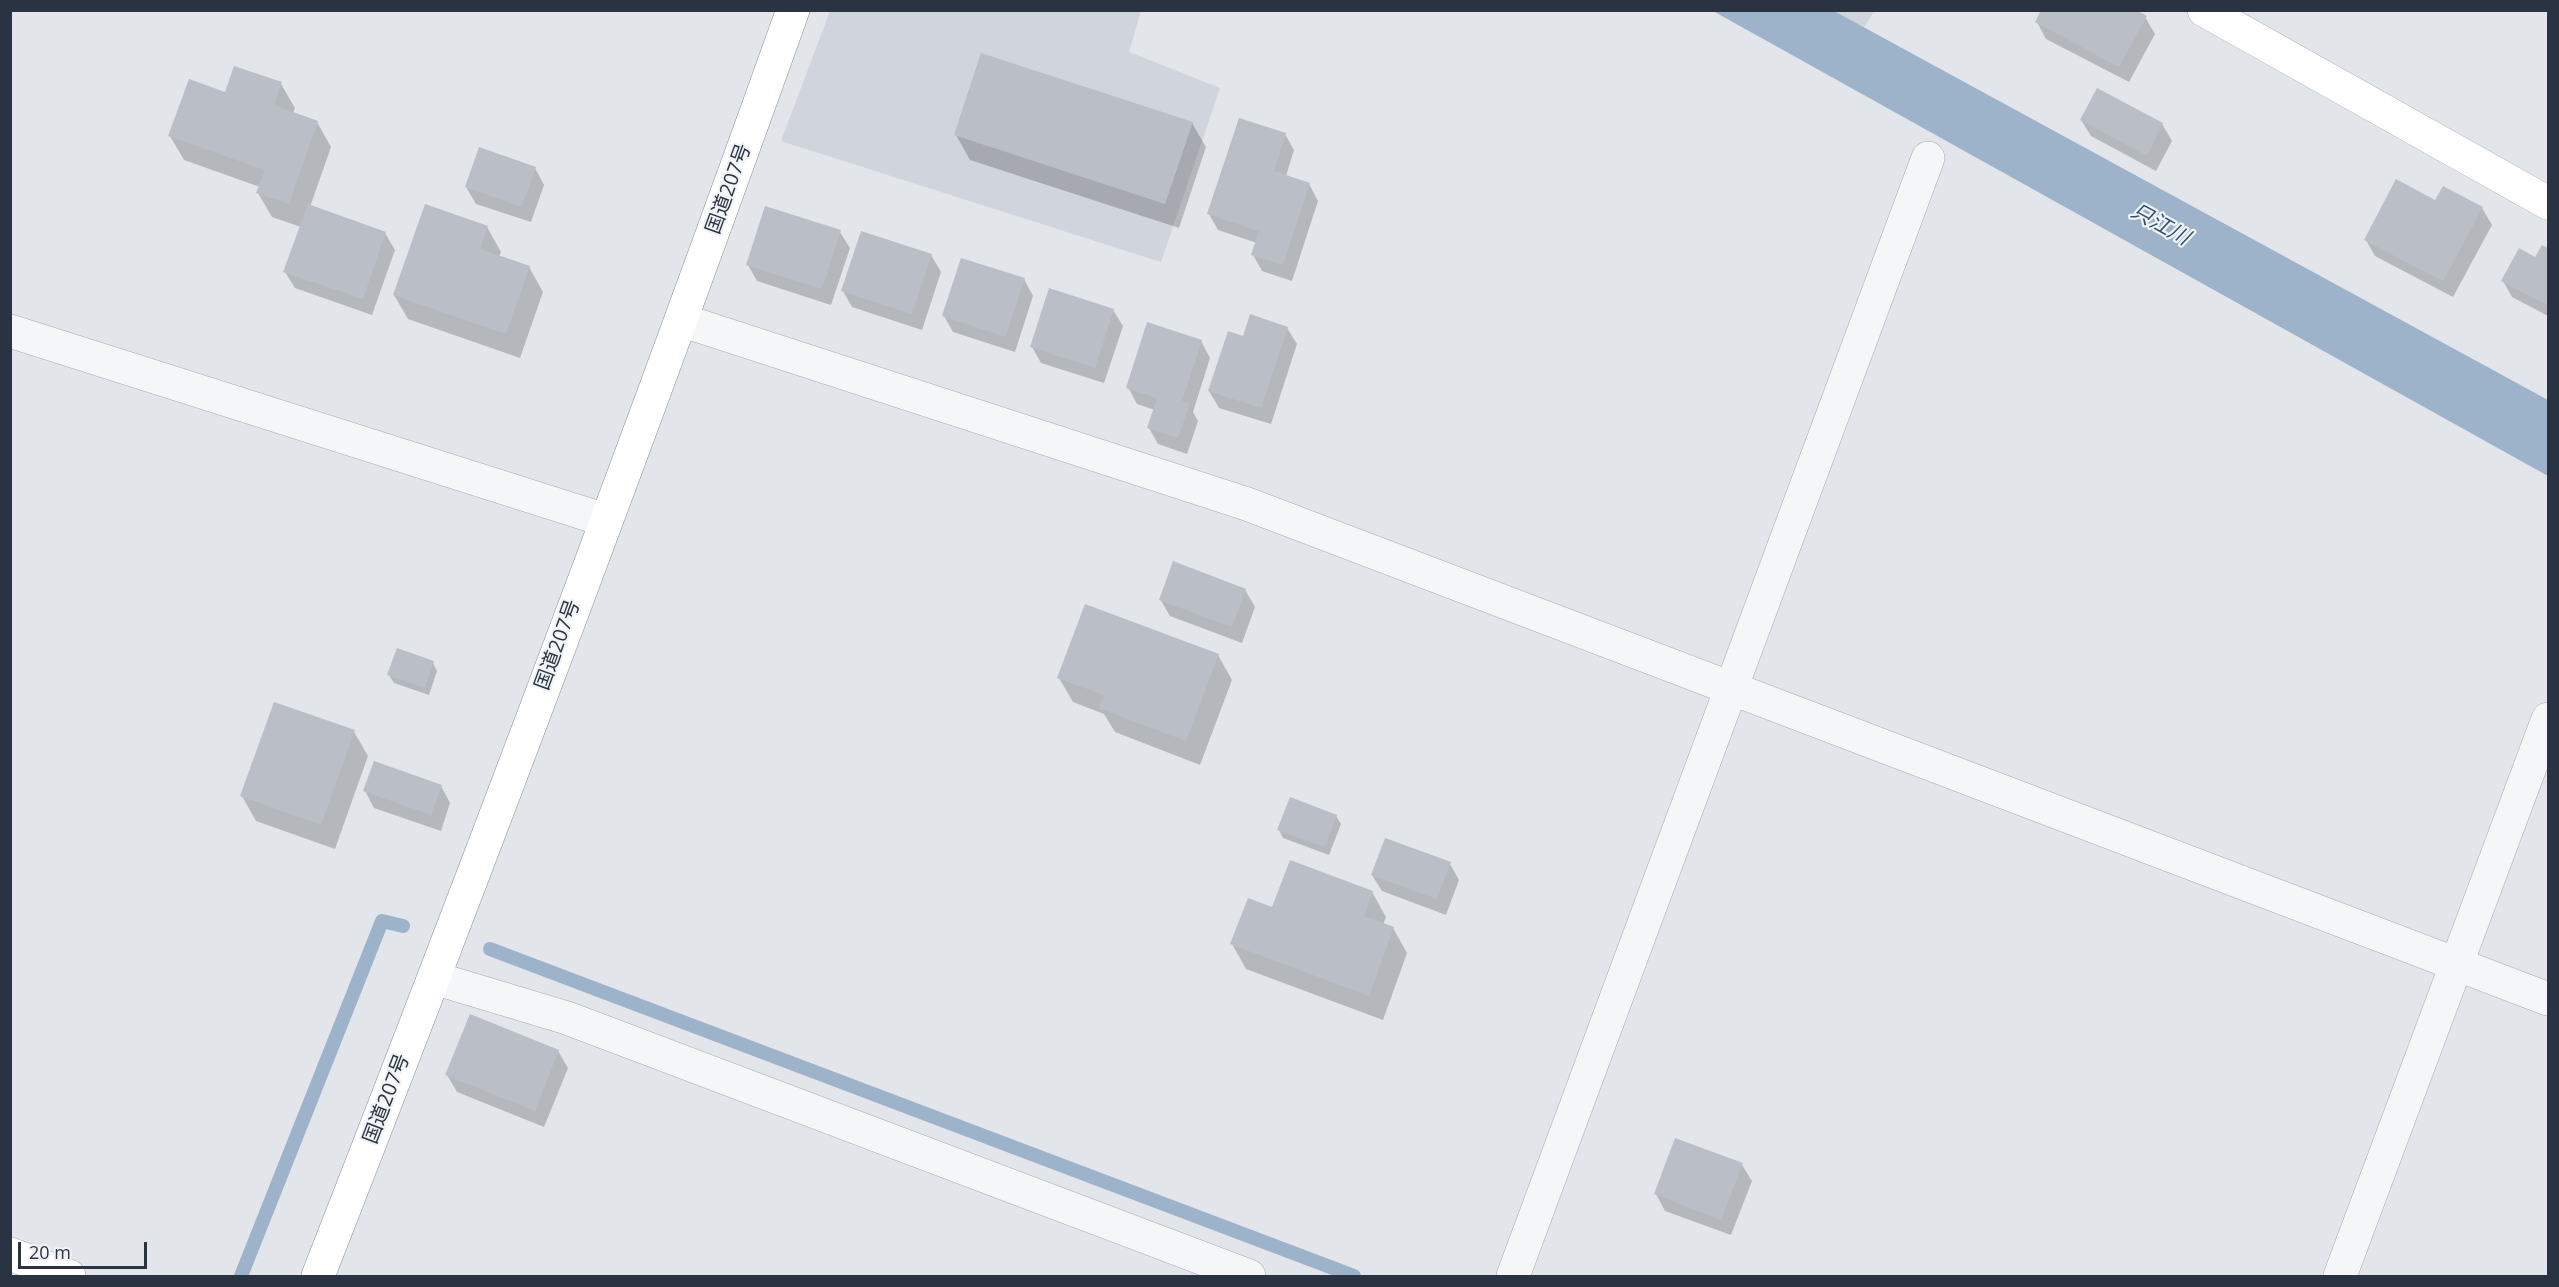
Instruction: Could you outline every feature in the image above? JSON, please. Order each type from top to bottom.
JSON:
[{"type":"main road","name":"国道207号","points":[[318,1276],[434,978],[681,320],[793,10]]},
{"type":"main road","points":[[2204,10],[2548,203]]},
{"type":"main road","points":[[10,1254],[69,1276]]},
{"type":"street","points":[[1514,1276],[1928,159]]},
{"type":"street","points":[[681,320],[1247,504],[2548,999]]},
{"type":"street","points":[[10,331],[605,520]]},
{"type":"street","points":[[2340,1276],[2548,719]]},
{"type":"street","points":[[434,978],[567,1018],[1249,1276]]},
{"type":"shaded area","points":[[830,11],[1141,11],[1129,52],[1220,88],[1161,262],[781,141]]},
{"type":"shaded area","points":[[1820,11],[1874,11],[1861,33]]},
{"type":"water","name":"只江川","points":[[1713,11],[1834,11],[2548,400],[2548,476]]},
{"type":"building","points":[[2041,10],[2136,10],[2147,16],[2119,67],[2035,22]]},
{"type":"building","points":[[981,53],[1193,122],[1165,204],[954,135]]},
{"type":"building","points":[[234,66],[282,82],[274,105],[318,121],[289,204],[256,193],[265,170],[168,136],[189,79],[225,92]]},
{"type":"building","points":[[2097,88],[2163,123],[2147,156],[2080,120]]},
{"type":"building","points":[[1239,118],[1286,133],[1274,171],[1310,183],[1283,265],[1251,255],[1259,231],[1207,214]]},
{"type":"building","points":[[479,147],[536,167],[522,207],[465,187]]},
{"type":"building","points":[[2396,179],[2435,200],[2443,186],[2483,207],[2443,281],[2364,240]]},
{"type":"building","points":[[308,204],[386,232],[363,299],[283,272]]},
{"type":"building","points":[[425,204],[488,226],[480,249],[530,266],[506,334],[393,295]]},
{"type":"building","points":[[765,206],[841,230],[822,289],[746,265]]},
{"type":"building","points":[[861,231],[932,254],[912,314],[841,291]]},
{"type":"building","points":[[2542,245],[2548,248],[2548,305],[2501,281],[2519,248],[2535,257]]},
{"type":"building","points":[[961,258],[1025,278],[1005,337],[942,316]]},
{"type":"building","points":[[1049,288],[1114,309],[1095,368],[1030,347]]},
{"type":"building","points":[[1250,314],[1288,327],[1261,408],[1208,391],[1228,331],[1243,336]]},
{"type":"building","points":[[1147,322],[1202,340],[1182,401],[1190,403],[1178,438],[1147,428],[1157,398],[1126,388]]},
{"type":"building","points":[[1173,561],[1246,589],[1232,627],[1159,600]]},
{"type":"building","points":[[1085,604],[1219,654],[1186,741],[1099,708],[1104,695],[1057,678]]},
{"type":"building","points":[[397,648],[434,661],[425,688],[387,675]]},
{"type":"building","points":[[274,702],[355,730],[321,825],[240,796]]},
{"type":"building","points":[[374,761],[442,785],[431,815],[363,791]]},
{"type":"building","points":[[1290,797],[1337,815],[1325,847],[1277,830]]},
{"type":"building","points":[[1385,838],[1451,862],[1437,899],[1371,875]]},
{"type":"building","points":[[1290,860],[1373,891],[1364,916],[1394,927],[1369,996],[1230,944],[1248,898],[1272,907]]},
{"type":"building","points":[[470,1014],[559,1050],[535,1111],[445,1075]]},
{"type":"building","points":[[1675,1138],[1743,1163],[1721,1220],[1654,1194]]},
{"type":"waterway","points":[[241,1276],[382,921],[403,926]]},
{"type":"waterway","points":[[490,949],[1354,1276]]}]
